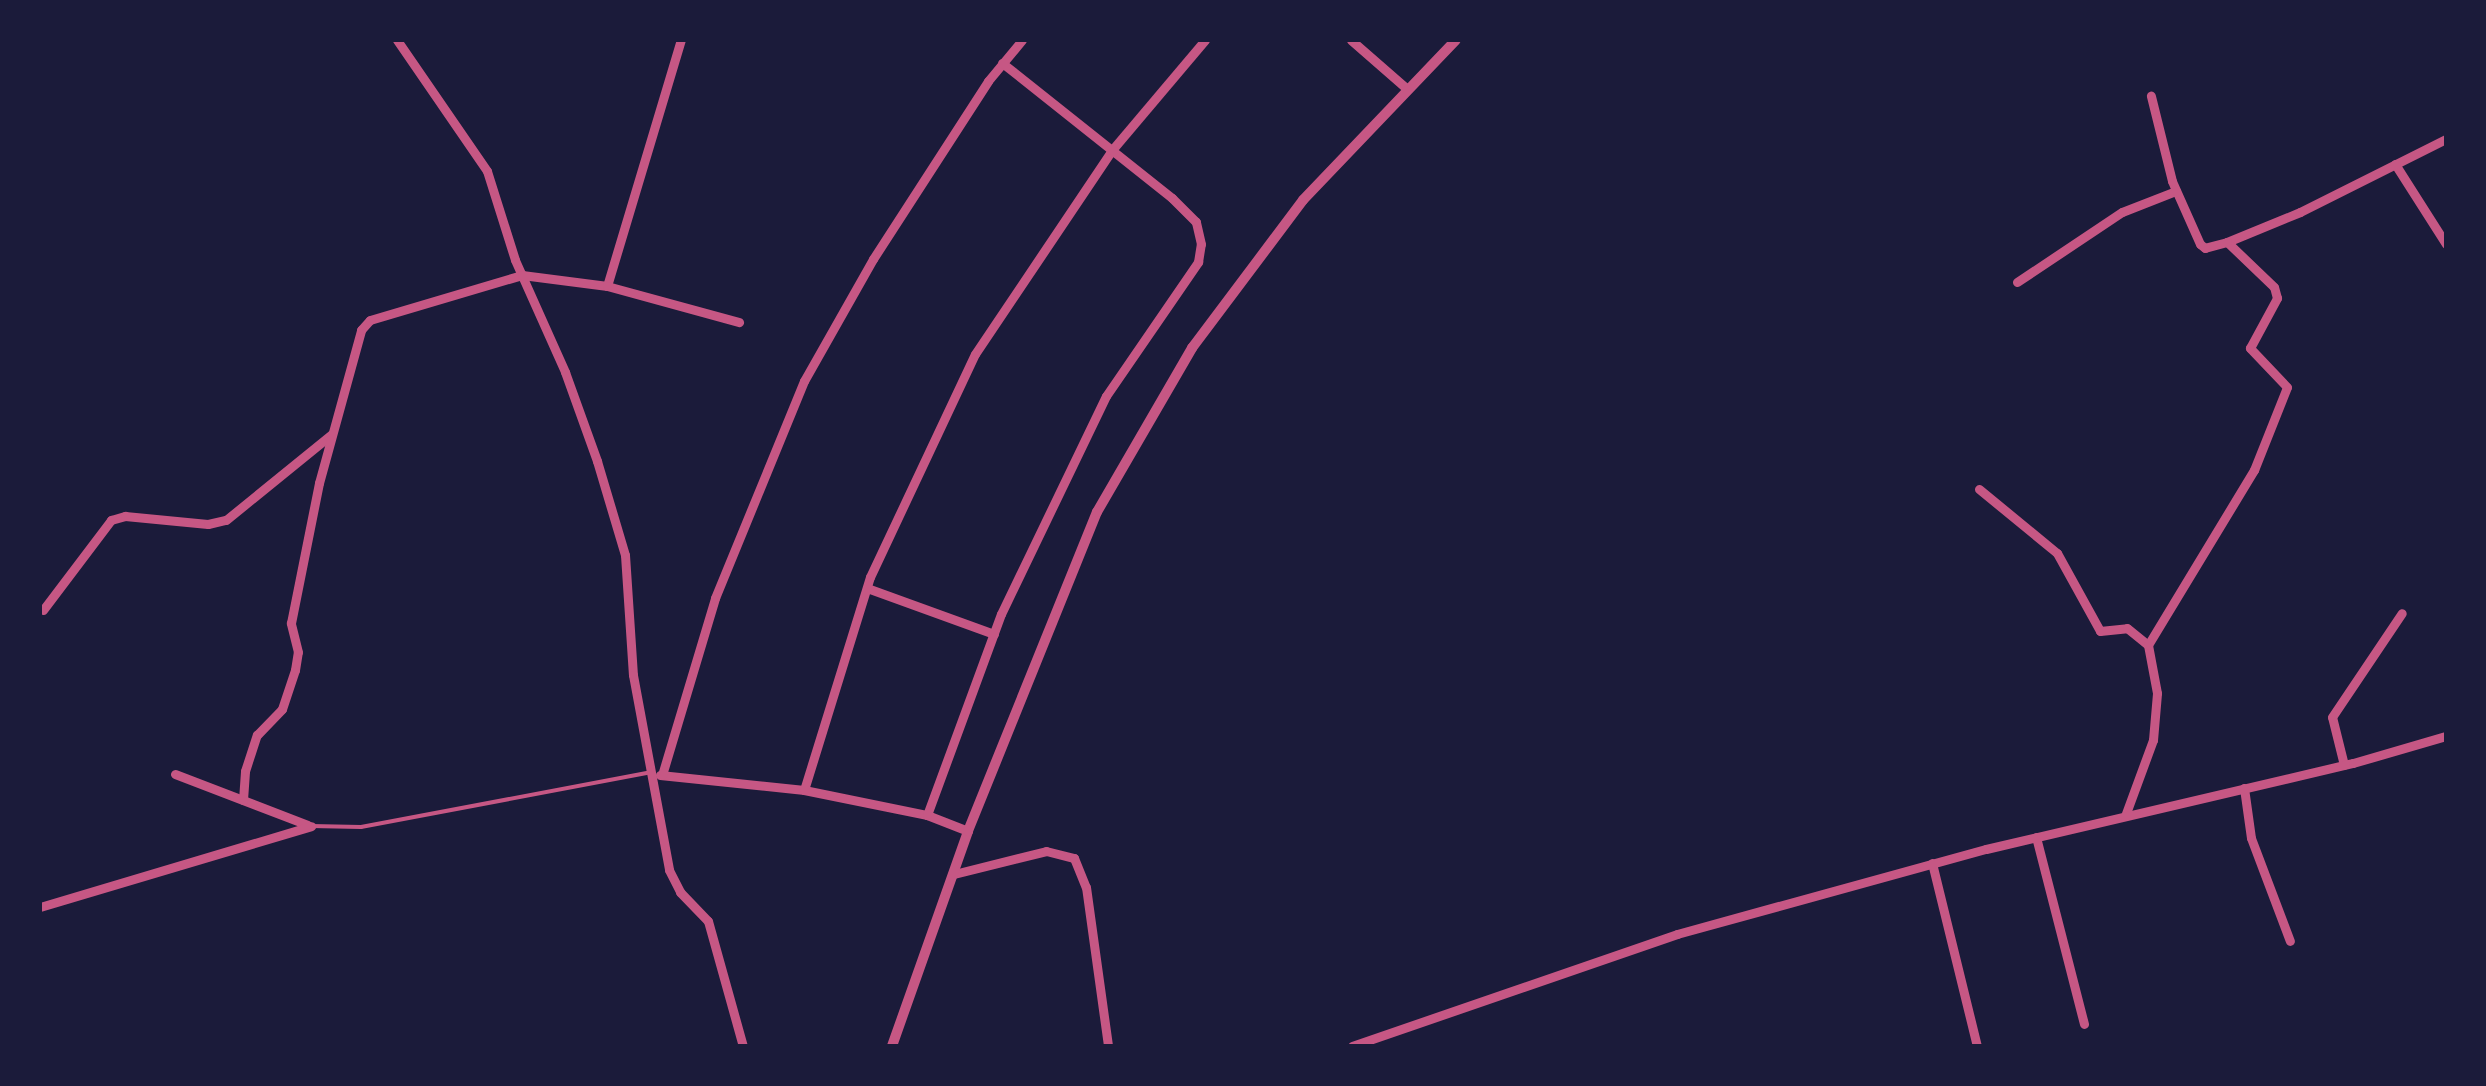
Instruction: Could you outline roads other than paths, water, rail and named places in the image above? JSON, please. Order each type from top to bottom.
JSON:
[{"type":"street","points":[[397,40],[476,150],[522,275],[565,372],[625,555],[633,676],[669,870],[680,892],[708,921],[743,1046]]},
{"type":"street","points":[[607,286],[681,40]]},
{"type":"street","points":[[662,775],[715,598],[804,382],[873,260],[1002,64],[1022,40]]},
{"type":"street","points":[[804,790],[866,588],[975,354],[1112,150],[1206,40]]},
{"type":"street","points":[[1351,40],[1406,88]]},
{"type":"street","points":[[892,1046],[968,831],[1096,512],[1192,348],[1303,200],[1456,40]]},
{"type":"street","points":[[927,815],[994,634],[1106,396],[1198,262],[1202,244],[1196,222],[1002,64]]},
{"type":"street","points":[[2151,96],[2176,192],[2202,247],[2227,242],[2300,212],[2446,139]]},
{"type":"street","points":[[2394,164],[2446,244]]},
{"type":"street","points":[[2017,282],[2122,212],[2176,192]]},
{"type":"street","points":[[2148,645],[2254,470],[2286,394],[2283,380],[2250,348],[2277,298],[2274,287],[2227,242]]},
{"type":"street","points":[[243,800],[245,772],[257,735],[282,710],[295,670],[298,652],[293,614],[332,434],[361,330],[370,320],[522,275],[607,286],[739,322]]},
{"type":"street","points":[[43,610],[111,520],[124,516],[208,524],[226,520],[332,434]]},
{"type":"street","points":[[1979,489],[2057,553],[2100,631],[2127,628],[2148,645],[2157,693],[2153,740],[2124,816]]},
{"type":"street","points":[[866,588],[994,634]]},
{"type":"street","points":[[2344,765],[2332,717],[2402,613]]},
{"type":"street","points":[[1352,1046],[1677,934],[1932,863],[2344,765],[2446,736]]},
{"type":"street","points":[[648,773],[804,790],[927,815],[968,831]]},
{"type":"street","points":[[175,774],[310,826]]},
{"type":"street","points":[[2244,788],[2256,854],[2290,941]]},
{"type":"street","points":[[40,907],[310,826]]},
{"type":"street","points":[[2036,837],[2084,1024]]},
{"type":"street","points":[[954,874],[1046,851],[1074,858],[1086,887],[1108,1046]]},
{"type":"street","points":[[1932,863],[1977,1046]]},
{"type":"lane","points":[[310,826],[361,827],[648,773]]}]
